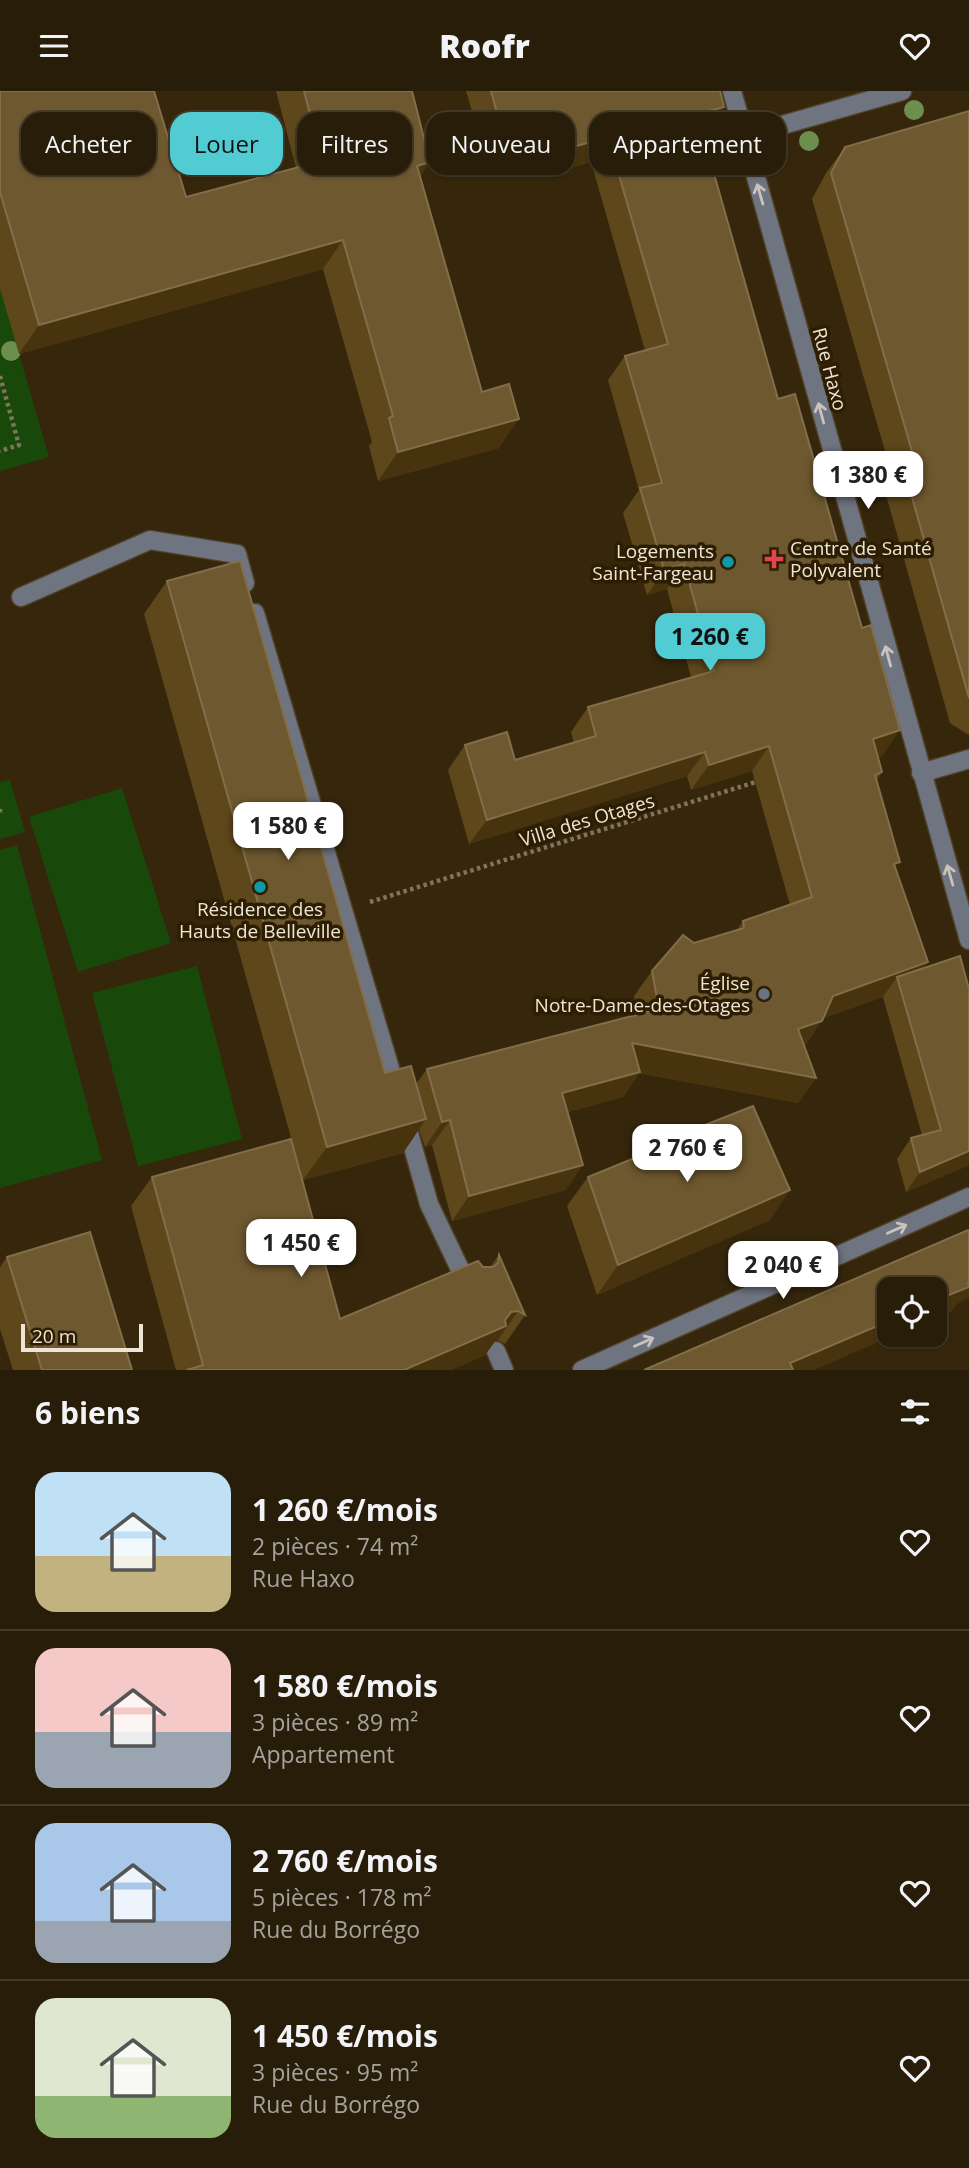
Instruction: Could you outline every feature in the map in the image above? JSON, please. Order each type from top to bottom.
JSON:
[{"type":"street","name":"Rue Haxo","points":[[732,91],[738,112]]},
{"type":"street","points":[[786,124],[902,91]]},
{"type":"street","name":"Rue Haxo","points":[[755,175],[920,773],[969,940]]},
{"type":"street","points":[[21,597],[150,540],[237,554],[345,909],[429,1204],[468,1286]]},
{"type":"street","points":[[920,773],[969,759]]},
{"type":"street","points":[[582,1370],[969,1197]]},
{"type":"street","points":[[496,1351],[504,1370]]},
{"type":"path","points":[[0,376],[19,445],[0,451]]},
{"type":"path","name":"Villa des Otages","points":[[345,909],[771,778]]},
{"type":"path","points":[[0,809],[0,816]]},
{"type":"green space","points":[[0,289],[49,457],[0,471]]},
{"type":"green space","points":[[10,780],[25,832],[0,839],[0,782]]},
{"type":"green space","points":[[122,788],[171,943],[78,972],[29,817]]},
{"type":"green space","points":[[17,845],[102,1160],[0,1188],[0,850]]},
{"type":"green space","points":[[197,966],[242,1139],[138,1166],[92,993]]},
{"type":"building","points":[[0,91],[154,91],[170,144],[170,175],[179,175],[186,197],[269,175],[283,175],[283,171],[297,168],[297,175],[412,175],[412,112],[309,112],[304,91],[412,91],[426,146],[426,163],[417,166],[482,392],[509,384],[519,419],[398,452],[389,418],[393,416],[343,240],[39,325],[0,192]]},
{"type":"building","points":[[491,91],[720,91],[724,107],[705,112],[589,112],[589,142],[575,147],[575,112],[497,112]]},
{"type":"building","points":[[969,111],[969,698],[904,469],[916,465],[831,173],[845,147]]},
{"type":"building","points":[[619,175],[714,175],[778,399],[795,394],[862,628],[871,625],[900,730],[873,739],[882,772],[875,775],[900,862],[894,864],[928,962],[833,996],[822,1021],[798,1029],[816,1078],[632,1043],[640,1072],[562,1093],[583,1165],[469,1196],[450,1120],[442,1122],[427,1069],[659,1009],[652,971],[683,935],[694,943],[744,928],[743,921],[812,897],[769,746],[709,765],[705,752],[487,820],[465,745],[507,732],[515,760],[596,736],[588,707],[714,671],[684,564],[664,570],[640,488],[662,483],[625,356],[668,344]]},
{"type":"building","points":[[240,561],[385,1073],[411,1066],[426,1119],[327,1147],[167,581]]},
{"type":"building","points":[[960,956],[969,989],[969,1151],[920,1172],[911,1138],[941,1130],[897,977]]},
{"type":"building","points":[[753,1106],[790,1190],[618,1265],[588,1177],[654,1150],[654,1145]]},
{"type":"building","points":[[291,1139],[340,1319],[478,1261],[483,1267],[493,1267],[498,1263],[499,1255],[525,1315],[518,1311],[511,1312],[505,1320],[506,1326],[404,1370],[187,1370],[203,1365],[152,1177]]},
{"type":"building","points":[[968,1230],[969,1287],[947,1296],[947,1277],[877,1277],[877,1326],[790,1363],[793,1370],[644,1370]]},
{"type":"building","points":[[90,1232],[132,1370],[42,1370],[7,1257]]},
{"type":"place","name":"Centre de Santé Polyvalent","points":[[774,559]]},
{"type":"place","name":"Logements Saint-Fargeau","points":[[728,562]]},
{"type":"place","name":"Résidence des Hauts de Belleville","points":[[260,887]]},
{"type":"place","name":"Église Notre-Dame-des-Otages","points":[[764,994]]}]
